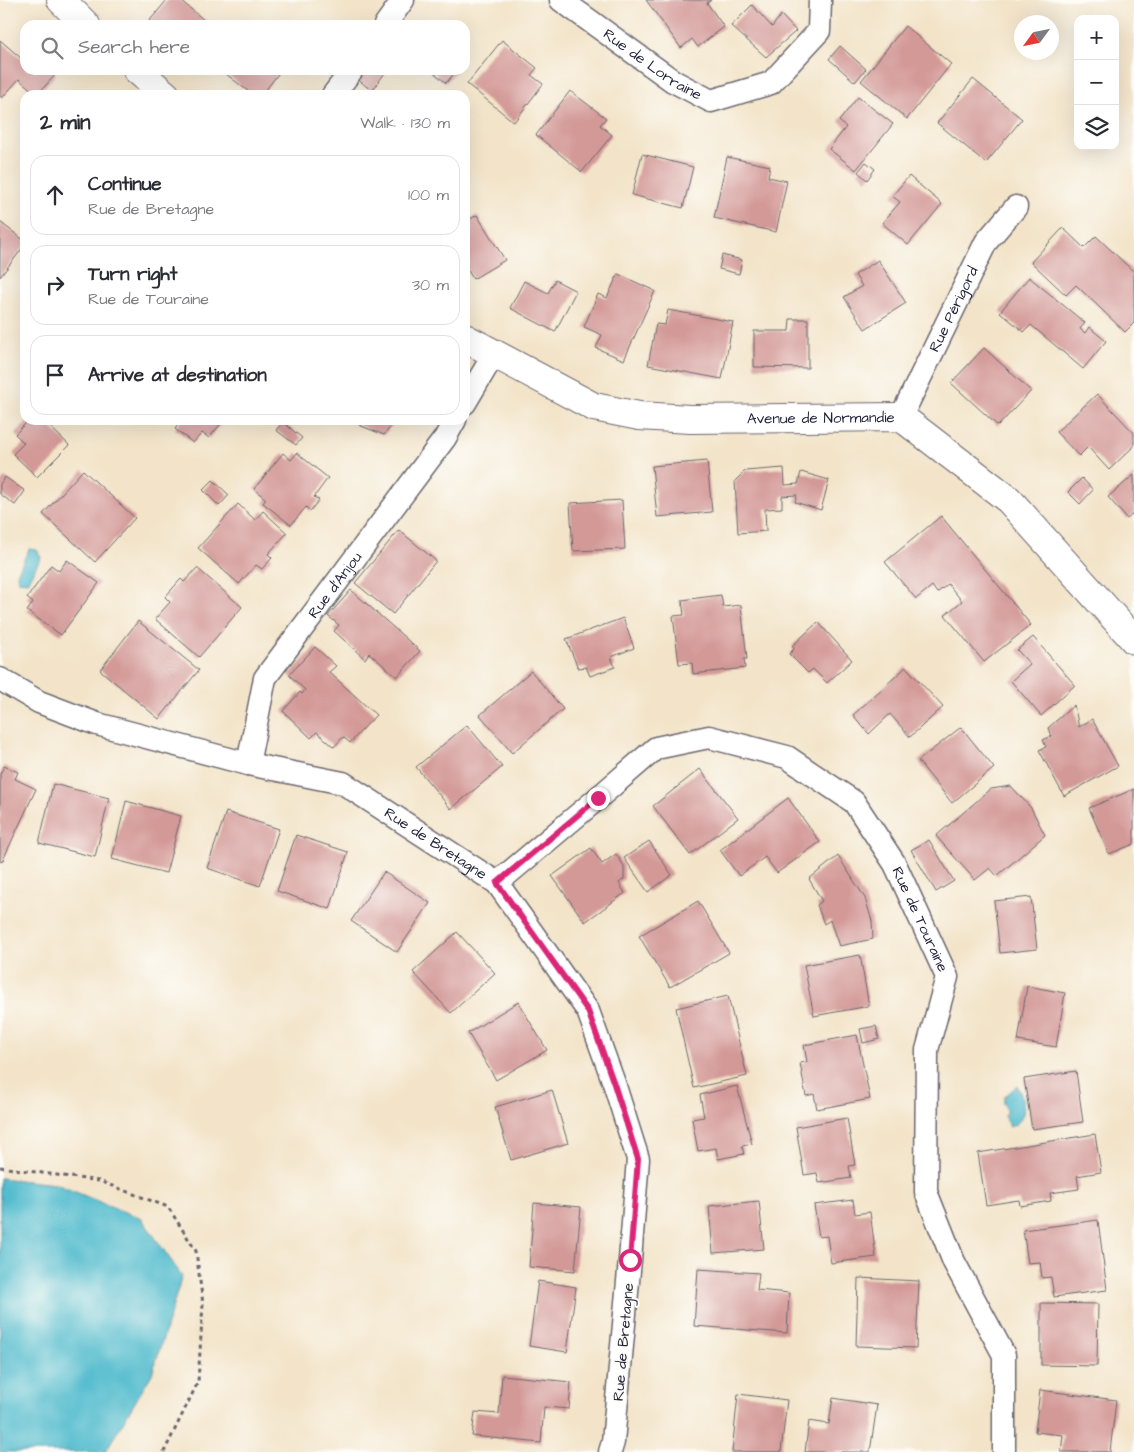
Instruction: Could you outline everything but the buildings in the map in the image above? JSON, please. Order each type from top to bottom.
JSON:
[{"type":"street","points":[[61,0],[81,20]]},
{"type":"street","points":[[389,20],[404,0]]},
{"type":"street","name":"Rue de Lorraine","points":[[561,0],[672,81],[711,100],[771,82],[819,31],[820,0]]},
{"type":"street","points":[[143,75],[160,90]]},
{"type":"street","points":[[337,90],[348,75]]},
{"type":"street","name":"Rue Périgord","points":[[901,417],[986,242],[1016,207]]},
{"type":"street","name":"Avenue de Normandie","points":[[470,341],[594,407],[639,416],[690,419],[901,417],[1010,500],[1134,640]]},
{"type":"street","points":[[470,395],[494,354]]},
{"type":"street","name":"Rue d'Anjou","points":[[248,764],[265,678],[445,438],[452,425]]},
{"type":"street","name":"Rue de Bretagne","points":[[0,679],[39,702],[97,724],[248,764],[343,783],[497,883],[588,1011],[638,1159],[621,1368],[613,1442],[610,1452]]},
{"type":"street","name":"Rue de Touraine","points":[[497,883],[656,748],[709,737],[787,757],[854,802],[895,864],[948,977],[927,1050],[926,1192],[954,1262],[1004,1356],[1004,1452]]},
{"type":"path","points":[[0,1167],[99,1181],[168,1207],[196,1251],[203,1304],[198,1382],[164,1452]]},
{"type":"water","points":[[29,549],[37,550],[41,558],[27,582],[18,581],[17,574]]},
{"type":"water","points":[[1017,1086],[1024,1110],[1020,1120],[1010,1127],[1004,1116],[1007,1110],[1003,1103],[1005,1096]]},
{"type":"water","points":[[0,1178],[56,1184],[142,1219],[182,1276],[152,1374],[105,1452],[0,1452]]},
{"type":"route","points":[[598,798],[497,883],[588,1011],[614,1084],[638,1159],[630,1260]]}]
